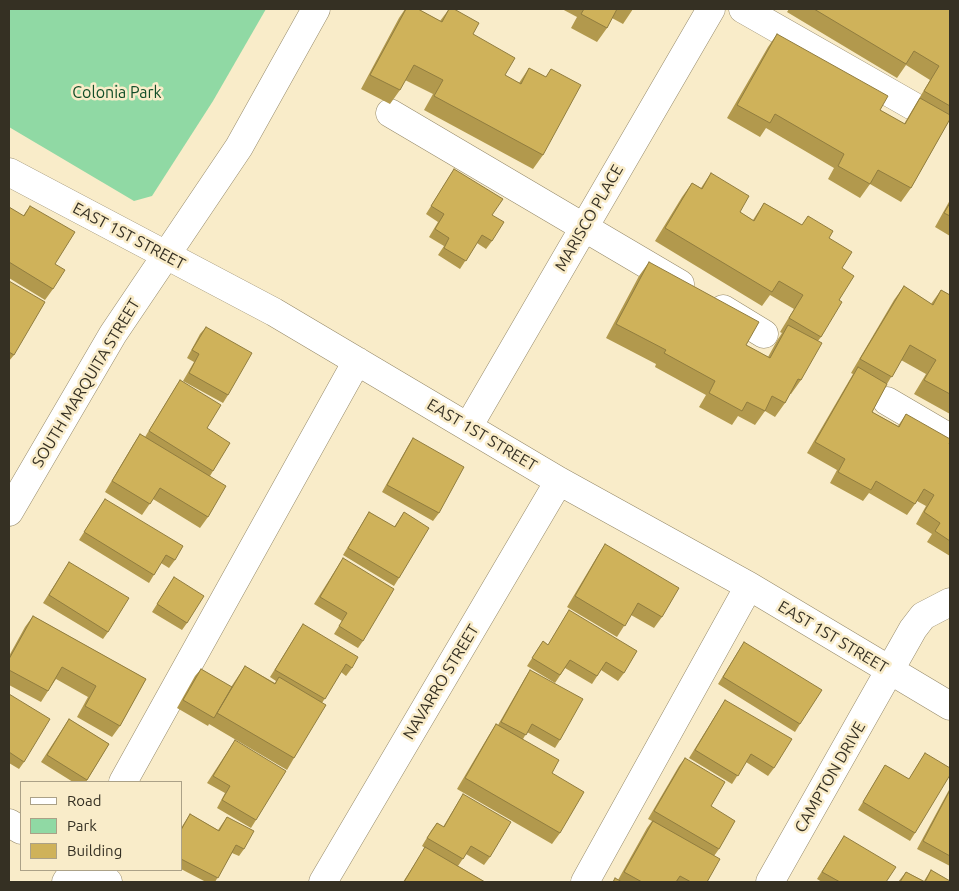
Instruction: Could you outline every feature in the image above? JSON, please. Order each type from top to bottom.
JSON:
[{"type":"street","name":"SOUTH MARQUITA STREET","points":[[9,512],[113,334],[239,147],[316,9]]},
{"type":"street","name":"MARISCO PLACE","points":[[468,427],[711,9]]},
{"type":"street","points":[[743,9],[913,106]]},
{"type":"street","points":[[390,113],[764,334]]},
{"type":"street","name":"EAST 1ST STREET","points":[[9,172],[274,312],[560,481],[749,586],[950,706]]},
{"type":"street","points":[[124,781],[357,361]]},
{"type":"street","points":[[887,401],[950,438]]},
{"type":"street","name":"NAVARRO STREET","points":[[323,882],[560,481]]},
{"type":"street","points":[[585,882],[749,586]]},
{"type":"street","name":"CAMPTON DRIVE","points":[[770,882],[923,616],[950,602]]},
{"type":"street","points":[[9,823],[20,829]]},
{"type":"street","points":[[66,882],[73,871]]},
{"type":"street","points":[[89,871],[108,882]]},
{"type":"green space","name":"Colonia Park","points":[[9,9],[266,9],[213,101],[152,196],[134,201],[9,127]]},
{"type":"building","points":[[406,9],[418,9],[442,22],[449,9],[454,9],[479,23],[473,34],[515,58],[505,75],[521,84],[529,68],[546,77],[551,69],[581,85],[543,155],[434,96],[443,80],[414,65],[400,90],[370,75]]},
{"type":"building","points":[[584,9],[617,9],[607,28],[581,14]]},
{"type":"building","points":[[814,9],[950,9],[950,106],[924,91],[939,66],[914,51],[906,64]]},
{"type":"building","points":[[777,34],[888,96],[880,110],[905,124],[920,98],[950,115],[950,119],[911,188],[878,170],[870,184],[838,166],[844,154],[775,114],[770,123],[737,105]]},
{"type":"building","points":[[454,169],[503,199],[492,215],[504,222],[492,241],[482,235],[466,261],[444,248],[449,238],[435,229],[444,214],[431,206]]},
{"type":"building","points":[[711,173],[749,196],[740,212],[754,221],[764,203],[802,225],[808,216],[833,231],[829,238],[852,252],[842,268],[854,276],[839,300],[842,302],[821,337],[789,318],[803,295],[779,281],[772,292],[665,228],[692,183],[702,189]]},
{"type":"building","points":[[950,203],[950,216],[944,213]]},
{"type":"building","points":[[30,206],[75,232],[55,264],[65,270],[53,289],[9,262],[9,207],[24,216]]},
{"type":"building","points":[[649,262],[759,322],[746,345],[770,358],[788,325],[822,343],[801,380],[798,379],[785,403],[772,396],[765,411],[747,402],[742,411],[709,393],[715,381],[664,353],[666,350],[616,324]]},
{"type":"building","points":[[9,281],[45,302],[14,355],[9,352]]},
{"type":"building","points":[[904,286],[933,305],[941,290],[950,295],[950,394],[924,380],[936,360],[910,345],[892,377],[860,359]]},
{"type":"building","points":[[206,327],[252,353],[228,395],[189,373],[199,354],[192,350]]},
{"type":"building","points":[[858,367],[887,384],[872,412],[899,427],[906,414],[950,439],[950,541],[935,531],[940,523],[924,512],[934,495],[924,489],[915,504],[876,481],[871,490],[838,472],[845,459],[815,442]]},
{"type":"building","points":[[180,380],[221,405],[207,428],[230,443],[213,471],[149,431]]},
{"type":"building","points":[[140,434],[226,486],[208,517],[160,488],[150,504],[112,481]]},
{"type":"building","points":[[413,438],[464,467],[439,513],[387,485]]},
{"type":"building","points":[[105,499],[183,546],[175,560],[166,555],[154,575],[84,532]]},
{"type":"building","points":[[369,512],[395,527],[404,512],[429,528],[399,578],[348,548]]},
{"type":"building","points":[[605,544],[679,588],[662,617],[638,603],[625,626],[575,596]]},
{"type":"building","points":[[343,558],[394,589],[363,641],[339,626],[347,613],[320,597]]},
{"type":"building","points":[[69,562],[129,598],[108,632],[49,595]]},
{"type":"building","points":[[174,577],[204,596],[187,623],[157,604]]},
{"type":"building","points":[[569,610],[637,651],[624,673],[606,662],[597,676],[570,660],[560,675],[532,658],[543,641],[548,645]]},
{"type":"building","points":[[33,616],[146,679],[120,726],[85,706],[96,686],[62,667],[48,691],[9,670],[9,659]]},
{"type":"building","points":[[303,624],[358,657],[352,668],[346,664],[325,699],[275,670]]},
{"type":"building","points":[[744,642],[822,690],[800,724],[723,677]]},
{"type":"building","points":[[245,666],[275,684],[279,677],[326,705],[294,758],[217,713]]},
{"type":"building","points":[[201,669],[232,687],[214,718],[183,700]]},
{"type":"building","points":[[530,670],[583,699],[560,740],[532,724],[526,735],[501,722]]},
{"type":"building","points":[[9,694],[50,719],[24,762],[9,752]]},
{"type":"building","points":[[725,700],[792,739],[774,768],[751,754],[738,776],[695,750]]},
{"type":"building","points":[[69,719],[109,744],[87,780],[47,755]]},
{"type":"building","points":[[496,724],[559,760],[552,773],[584,792],[560,833],[465,778]]},
{"type":"building","points":[[235,740],[286,771],[256,820],[222,800],[230,786],[213,776]]},
{"type":"building","points":[[925,753],[950,768],[950,775],[915,833],[863,802],[885,765],[909,779]]},
{"type":"building","points":[[685,758],[725,782],[711,806],[735,821],[719,849],[654,811]]},
{"type":"building","points":[[950,790],[950,856],[923,841]]},
{"type":"building","points":[[463,794],[511,822],[490,857],[471,846],[463,859],[427,838],[437,823],[444,827]]},
{"type":"building","points":[[190,814],[219,831],[227,817],[254,831],[244,849],[236,845],[218,878],[182,860],[182,828]]},
{"type":"building","points":[[653,821],[720,859],[707,882],[691,882],[680,876],[676,882],[642,882],[624,872]]},
{"type":"building","points":[[844,836],[896,867],[886,882],[840,882],[822,872]]},
{"type":"building","points":[[425,847],[485,882],[404,882]]},
{"type":"building","points":[[931,870],[950,881],[950,882],[925,882]]},
{"type":"building","points":[[906,872],[925,882],[900,882]]},
{"type":"building","points":[[615,878],[622,882],[613,882]]}]
